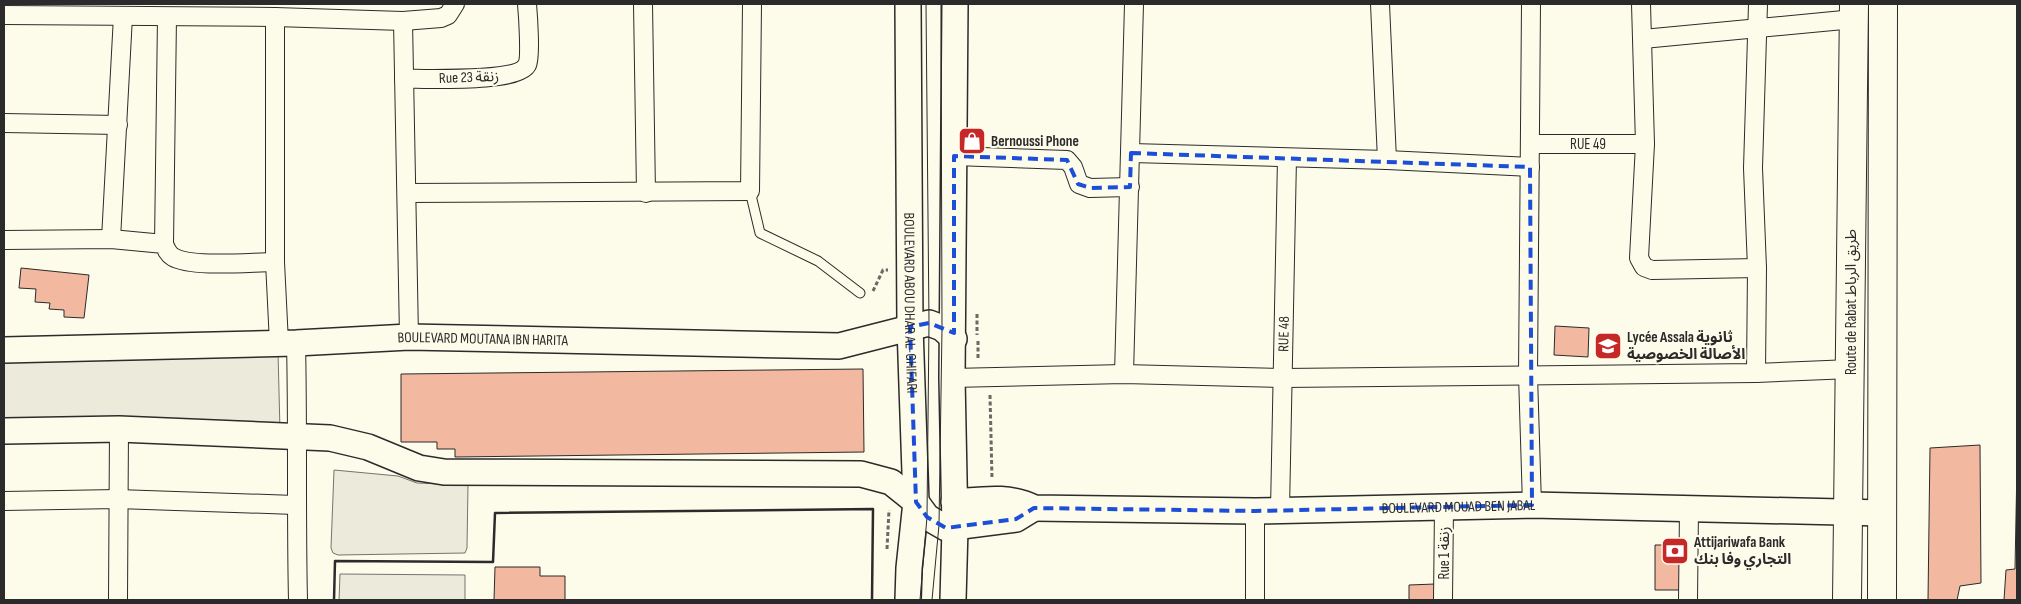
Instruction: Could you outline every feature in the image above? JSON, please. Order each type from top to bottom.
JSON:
[{"type":"main road","points":[[1882,600],[1883,4]]},
{"type":"main road","name":"Route de Rabat طريق الرباط","points":[[1847,600],[1854,11]]},
{"type":"street","points":[[4,15],[97,9],[123,16],[167,17],[275,17],[347,12],[403,21],[441,18],[448,15],[455,4]]},
{"type":"street","name":"Rue 23 زنقة","points":[[404,79],[501,77],[518,74],[529,62],[527,4]]},
{"type":"street","points":[[643,4],[646,193]]},
{"type":"street","points":[[407,193],[750,191],[752,4]]},
{"type":"street","name":"BOULEVARD ABOU DHAR AL-GHIFARI","points":[[908,4],[910,327],[916,502],[909,568],[908,600]]},
{"type":"street","points":[[953,600],[956,528],[952,378],[954,339],[955,4]]},
{"type":"street","points":[[1124,374],[1134,4]]},
{"type":"street","points":[[1380,4],[1387,160]]},
{"type":"street","points":[[1531,4],[1528,375],[1532,505]]},
{"type":"street","points":[[1641,4],[1645,144],[1639,258],[1644,267],[1652,270],[1757,268]]},
{"type":"street","points":[[1756,373],[1757,268],[1753,168],[1758,4]]},
{"type":"street","points":[[1643,39],[1758,28],[1854,11]]},
{"type":"street","points":[[111,239],[123,16]]},
{"type":"street","points":[[167,17],[164,244],[166,251],[172,256],[193,262],[274,262]]},
{"type":"street","points":[[275,17],[274,262],[288,343],[298,438],[295,505],[298,600]]},
{"type":"street","points":[[403,21],[409,337]]},
{"type":"street","points":[[4,123],[118,125]]},
{"type":"street","name":"RUE 49","points":[[1530,144],[1645,144]]},
{"type":"street","points":[[1131,153],[1387,160],[1530,167]]},
{"type":"street","points":[[954,156],[1067,160],[1073,167],[1079,184],[1090,188],[1130,186]]},
{"type":"street","name":"RUE 48","points":[[1280,510],[1288,158]]},
{"type":"street","points":[[4,240],[111,239],[164,244]]},
{"type":"street","name":"BOULEVARD MOUTANA IBN HARITA","points":[[4,350],[288,343],[409,337],[839,346],[929,323],[942,328],[954,339]]},
{"type":"street","points":[[952,378],[1124,374],[1284,378],[1756,373],[1851,369]]},
{"type":"street","points":[[4,431],[119,429],[330,438],[348,441],[419,468],[444,472],[861,474],[891,482],[916,502],[926,517],[946,528],[956,528]]},
{"type":"street","points":[[118,600],[117,499],[119,429]]},
{"type":"street","name":"BOULEVARD MOUAD BEN JABAL","points":[[954,502],[1006,498],[1034,508],[1256,511],[1532,505],[1883,513]]},
{"type":"street","points":[[4,501],[117,499],[295,505]]},
{"type":"street","name":"Rue 1 زنقة","points":[[1444,507],[1444,600]]},
{"type":"street","name":"BOULEVARD MOUAD BEN JABAL","points":[[956,528],[1016,519],[1034,508]]},
{"type":"street","points":[[1688,600],[1689,509]]},
{"type":"street","points":[[1255,600],[1256,511]]},
{"type":"lane","points":[[750,191],[760,233],[818,260],[860,293]]},
{"type":"highlighted area","points":[[1131,153],[1530,167],[1532,505],[1255,511],[1034,508],[1016,519],[946,528],[927,517],[916,502],[910,327],[929,323],[954,333],[954,156],[1067,160],[1078,184],[1090,188],[1130,187]]},
{"type":"shaded area","points":[[4,352],[278,352],[280,431],[4,430]]},
{"type":"shaded area","points":[[334,470],[398,476],[417,483],[468,485],[467,548],[465,553],[338,555],[333,553],[331,548]]},
{"type":"shaded area","points":[[340,574],[465,575],[465,600],[339,600]]},
{"type":"building","points":[[21,268],[89,275],[84,318],[64,317],[64,310],[49,309],[50,303],[35,302],[36,289],[19,288]]},
{"type":"building","points":[[1555,326],[1589,328],[1588,357],[1554,355]]},
{"type":"building","points":[[863,369],[864,452],[455,457],[455,449],[437,449],[437,442],[401,442],[401,374]]},
{"type":"building","points":[[1980,445],[1981,583],[1960,586],[1957,600],[1928,600],[1930,448]]},
{"type":"building","points":[[2017,465],[2017,600],[2004,600],[2006,570],[2015,569]]},
{"type":"building","points":[[1655,545],[1681,545],[1680,590],[1655,590]]},
{"type":"building","points":[[495,567],[540,567],[540,576],[565,576],[565,600],[494,600]]},
{"type":"building","points":[[1435,584],[1435,600],[1409,600],[1409,585]]},
{"type":"tram line","points":[[920,600],[927,517],[929,323],[926,4]]},
{"type":"tram line","points":[[932,600],[939,525],[942,328],[941,4]]},
{"type":"wall","points":[[334,600],[335,561],[493,562],[495,513],[873,509],[872,600]]},
{"type":"place","name":"Bernoussi Phone","points":[[972,141]]},
{"type":"place","name":"Lycée Assala ثانوية الأصالة الخصوصية","points":[[1608,346]]},
{"type":"place","name":"Attijariwafa Bank التجاري وفا بنك","points":[[1675,551]]}]
